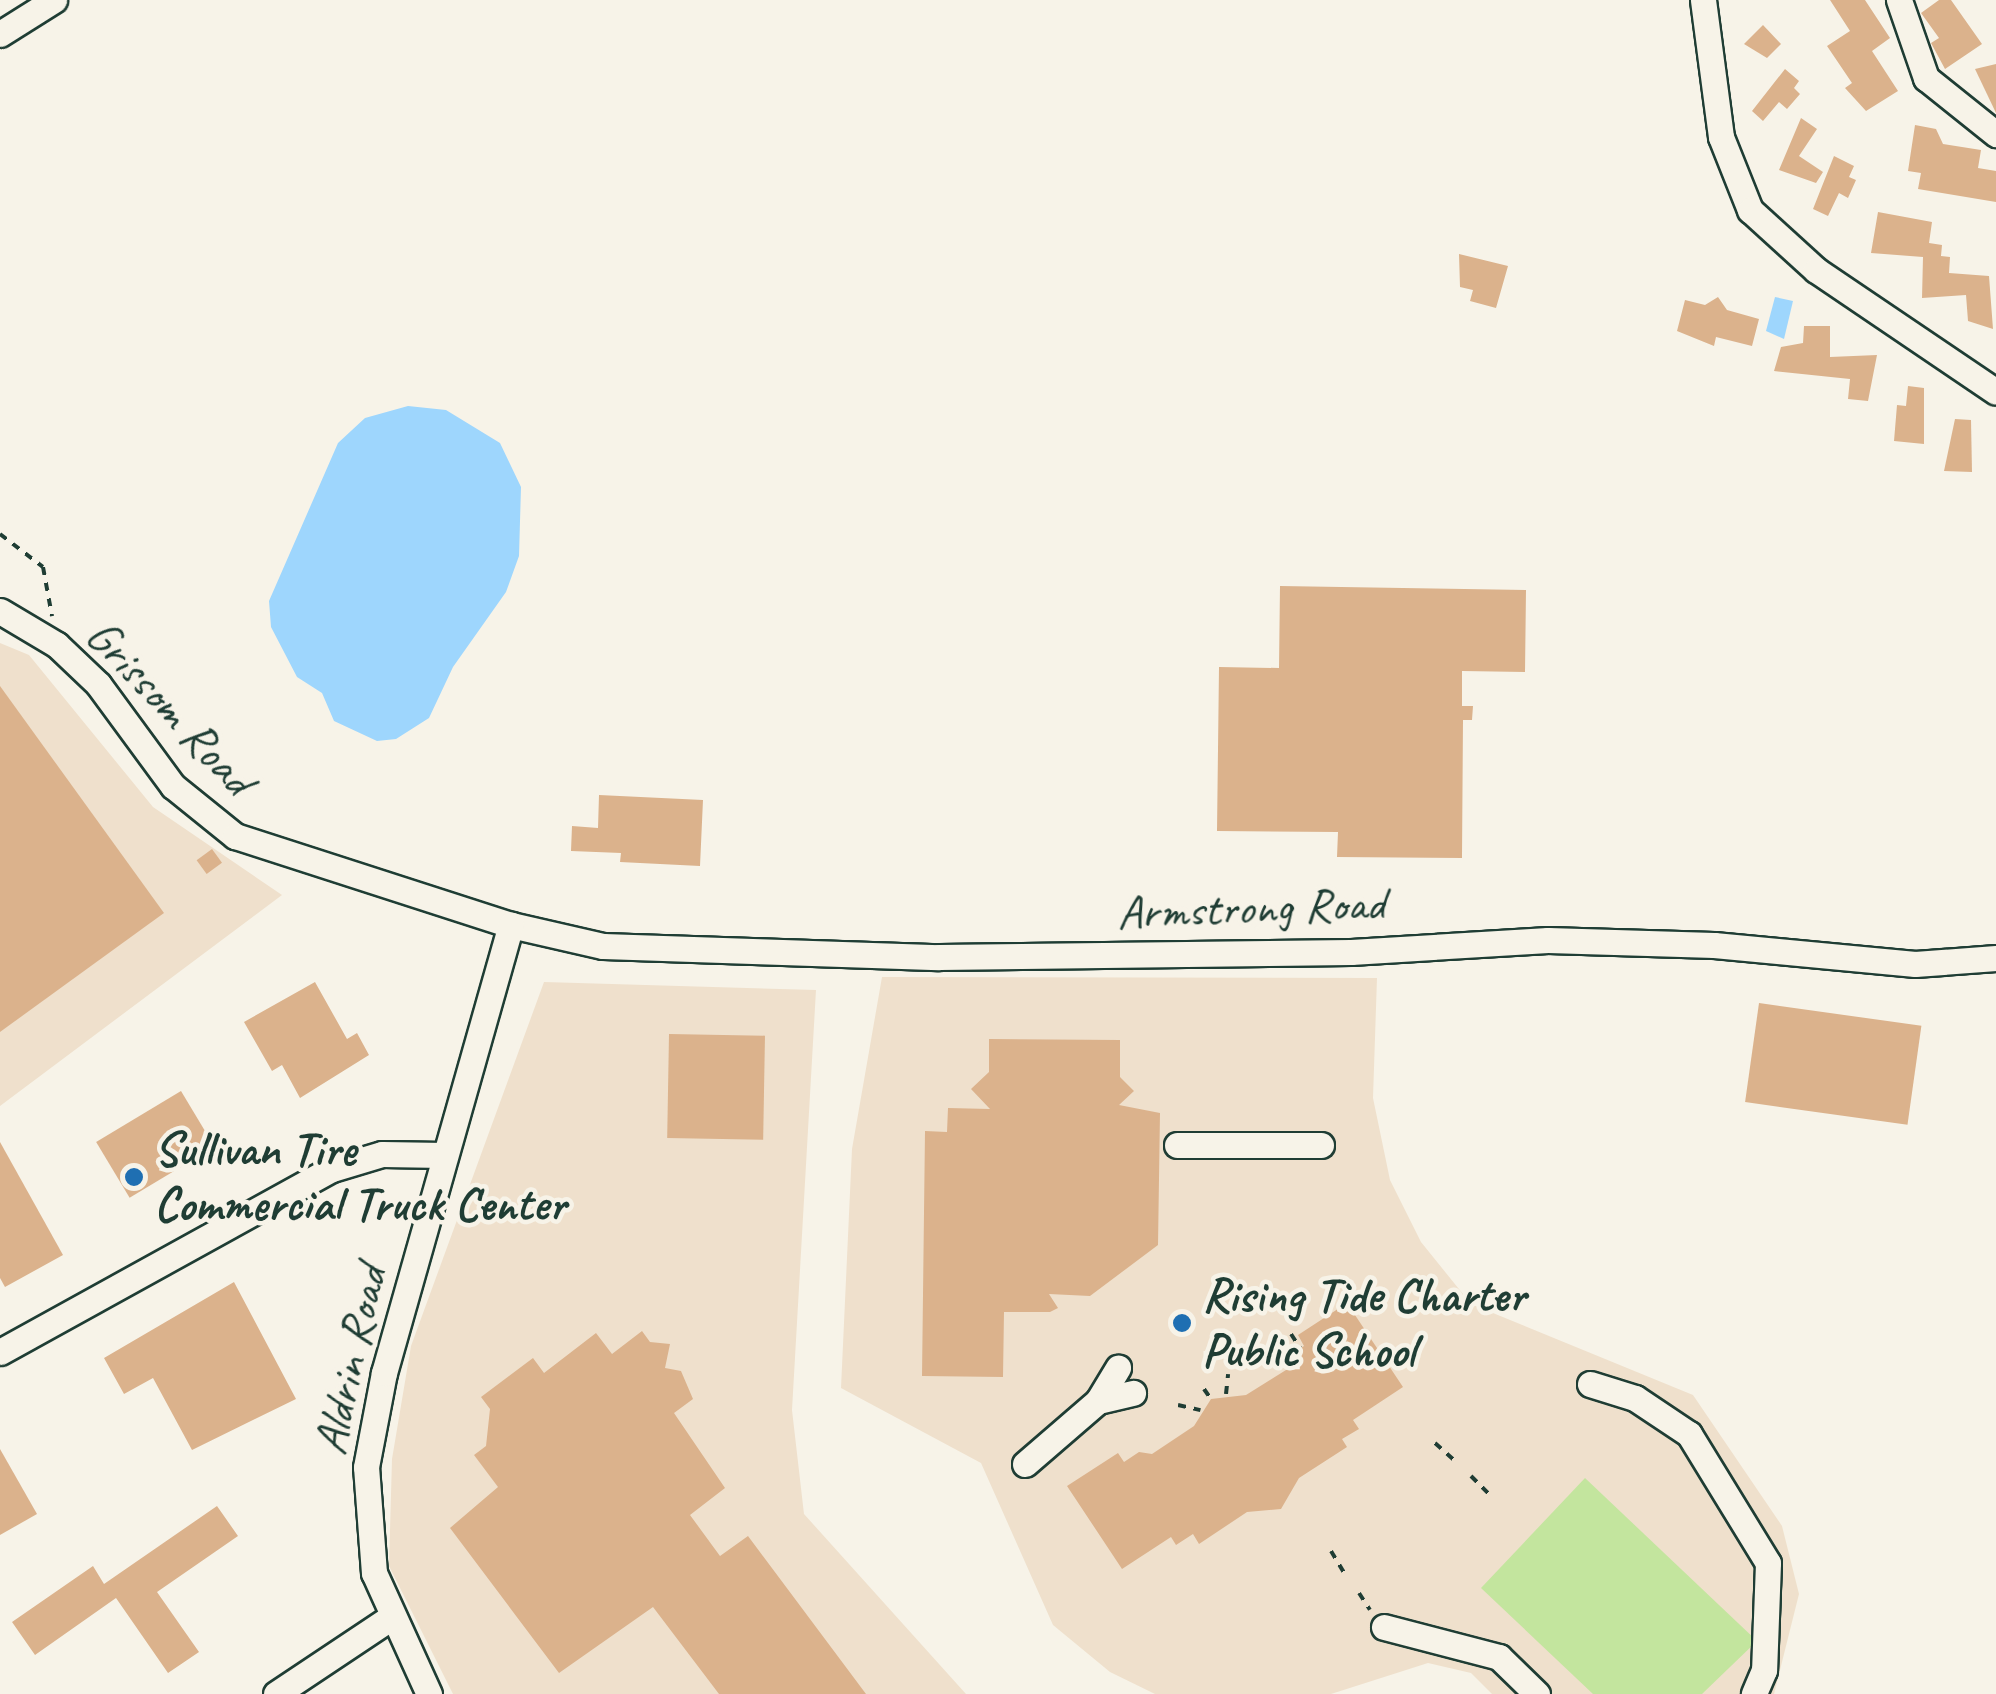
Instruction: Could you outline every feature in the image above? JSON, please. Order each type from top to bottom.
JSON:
[{"type":"street","points":[[0,34],[54,0]]},
{"type":"street","points":[[1703,0],[1722,137],[1745,204],[1803,261],[1996,392]]},
{"type":"street","points":[[1899,0],[1926,78],[1996,134]]},
{"type":"street","name":"Grissom Road","points":[[0,612],[58,646],[98,684],[173,786],[210,822],[260,848],[510,925]]},
{"type":"street","name":"Armstrong Road","points":[[510,925],[652,951],[940,957],[1351,952],[1448,941],[1548,940],[1714,944],[1916,964],[1996,958]]},
{"type":"street","name":"Aldrin Road","points":[[429,1694],[390,1618],[370,1554],[366,1467],[444,1155],[510,925]]},
{"type":"street","points":[[1177,1145],[1321,1144]]},
{"type":"street","points":[[0,1352],[332,1169],[382,1154],[444,1155]]},
{"type":"street","points":[[1025,1464],[1098,1400],[1118,1368]]},
{"type":"street","points":[[1590,1384],[1635,1398],[1688,1434],[1768,1563],[1764,1670],[1754,1694]]},
{"type":"street","points":[[1098,1400],[1133,1393]]},
{"type":"street","points":[[276,1694],[390,1618]]},
{"type":"street","points":[[1379,1623],[1499,1657],[1537,1694]]},
{"type":"path","points":[[0,534],[43,567],[58,646]]},
{"type":"path","points":[[1291,1334],[1300,1348]]},
{"type":"path","points":[[1226,1394],[1228,1374]]},
{"type":"path","points":[[1204,1389],[1210,1398]]},
{"type":"path","points":[[1178,1405],[1200,1410]]},
{"type":"path","points":[[1435,1443],[1455,1462]]},
{"type":"path","points":[[1471,1476],[1491,1496]]},
{"type":"path","points":[[1331,1551],[1346,1576]]},
{"type":"path","points":[[1358,1593],[1379,1623]]},
{"type":"shaded area","points":[[0,643],[29,655],[153,807],[282,895],[0,1106]]},
{"type":"shaded area","name":"Rising Tide Charter Public School","points":[[882,977],[1377,978],[1373,1098],[1390,1180],[1421,1242],[1471,1304],[1693,1395],[1782,1526],[1799,1594],[1774,1694],[1492,1694],[1471,1673],[1428,1663],[1331,1694],[1155,1694],[1110,1672],[1053,1625],[981,1463],[841,1388],[852,1149]]},
{"type":"shaded area","points":[[544,982],[816,990],[792,1410],[804,1514],[966,1694],[453,1694],[389,1566],[392,1459],[411,1346]]},
{"type":"green space","points":[[1585,1478],[1757,1641],[1702,1694],[1593,1694],[1481,1588]]},
{"type":"water","points":[[1775,297],[1793,301],[1784,339],[1766,331]]},
{"type":"water","points":[[408,406],[446,410],[500,443],[521,487],[519,556],[506,592],[453,667],[429,718],[396,739],[377,741],[334,721],[322,693],[297,677],[271,627],[269,601],[338,443],[365,418]]},
{"type":"building","points":[[1830,0],[1865,0],[1890,38],[1872,51],[1898,91],[1866,111],[1845,88],[1852,83],[1827,46],[1850,31]]},
{"type":"building","points":[[1939,0],[1951,0],[1982,44],[1945,69],[1931,43],[1939,38],[1921,13]]},
{"type":"building","points":[[1763,25],[1781,44],[1767,58],[1744,44]]},
{"type":"building","points":[[1996,64],[1996,113],[1975,69]]},
{"type":"building","points":[[1785,69],[1799,81],[1794,88],[1800,94],[1787,109],[1779,102],[1763,121],[1752,111]]},
{"type":"building","points":[[1801,118],[1817,129],[1799,156],[1823,172],[1816,183],[1779,170]]},
{"type":"building","points":[[1915,125],[1936,129],[1943,144],[1981,150],[1978,168],[1996,171],[1996,202],[1918,189],[1921,173],[1908,171]]},
{"type":"building","points":[[1834,156],[1854,166],[1849,177],[1856,180],[1848,198],[1839,193],[1828,216],[1813,209]]},
{"type":"building","points":[[1878,212],[1932,222],[1929,243],[1942,245],[1941,256],[1950,257],[1949,273],[1989,276],[1993,329],[1968,321],[1966,295],[1922,298],[1923,257],[1871,253]]},
{"type":"building","points":[[1459,254],[1508,266],[1496,308],[1470,301],[1473,290],[1460,287]]},
{"type":"building","points":[[1718,297],[1727,310],[1759,319],[1752,346],[1716,337],[1714,346],[1677,331],[1685,300],[1705,305]]},
{"type":"building","points":[[1804,326],[1830,326],[1830,357],[1877,355],[1868,401],[1848,399],[1850,379],[1774,371],[1781,347],[1803,343]]},
{"type":"building","points":[[1908,386],[1924,388],[1924,444],[1894,441],[1897,405],[1906,406]]},
{"type":"building","points":[[1955,419],[1971,420],[1972,472],[1944,471]]},
{"type":"building","points":[[1280,586],[1526,590],[1525,672],[1462,671],[1462,706],[1473,706],[1472,720],[1463,720],[1462,858],[1337,857],[1338,832],[1217,831],[1219,667],[1279,668]]},
{"type":"building","points":[[0,686],[164,913],[0,1032]]},
{"type":"building","points":[[599,795],[703,800],[700,866],[620,862],[621,853],[571,851],[572,826],[598,828]]},
{"type":"building","points":[[212,849],[222,863],[207,874],[197,860]]},
{"type":"building","points":[[315,982],[347,1039],[357,1033],[369,1055],[300,1098],[282,1065],[272,1071],[244,1022]]},
{"type":"building","points":[[1759,1003],[1921,1026],[1907,1125],[1745,1102]]},
{"type":"building","points":[[669,1034],[765,1036],[763,1140],[667,1138]]},
{"type":"building","points":[[989,1039],[1120,1040],[1120,1077],[1134,1091],[1119,1105],[1160,1113],[1158,1245],[1090,1296],[1049,1294],[1058,1308],[1050,1312],[1004,1312],[1003,1377],[922,1376],[925,1131],[947,1132],[948,1108],[990,1109],[971,1089],[989,1072]]},
{"type":"building","points":[[181,1091],[214,1147],[130,1198],[96,1142]]},
{"type":"building","points":[[0,1142],[63,1255],[5,1287],[0,1278]]},
{"type":"building","points":[[234,1282],[296,1399],[192,1450],[153,1378],[124,1394],[104,1358]]},
{"type":"building","points":[[1347,1303],[1403,1387],[1353,1420],[1359,1429],[1342,1439],[1347,1447],[1299,1478],[1281,1509],[1247,1512],[1199,1544],[1193,1534],[1176,1545],[1171,1537],[1122,1569],[1067,1486],[1118,1453],[1124,1462],[1139,1452],[1152,1454],[1194,1426],[1211,1399],[1246,1395],[1294,1365],[1288,1356],[1304,1346],[1298,1335]]},
{"type":"building","points":[[642,1331],[650,1342],[670,1344],[665,1368],[681,1371],[693,1399],[674,1413],[725,1488],[690,1515],[720,1556],[748,1536],[866,1694],[719,1694],[653,1607],[559,1673],[450,1528],[498,1487],[474,1455],[486,1446],[490,1409],[481,1397],[533,1358],[544,1373],[596,1333],[612,1354]]},
{"type":"building","points":[[0,1449],[37,1514],[0,1535]]},
{"type":"building","points":[[217,1506],[238,1536],[157,1592],[199,1652],[168,1673],[116,1598],[35,1655],[12,1622],[93,1566],[104,1584]]},
{"type":"place","name":"Sullivan Tire Commercial Truck Center","points":[[134,1177]]},
{"type":"place","name":"Rising Tide Charter Public School","points":[[1182,1323]]}]
